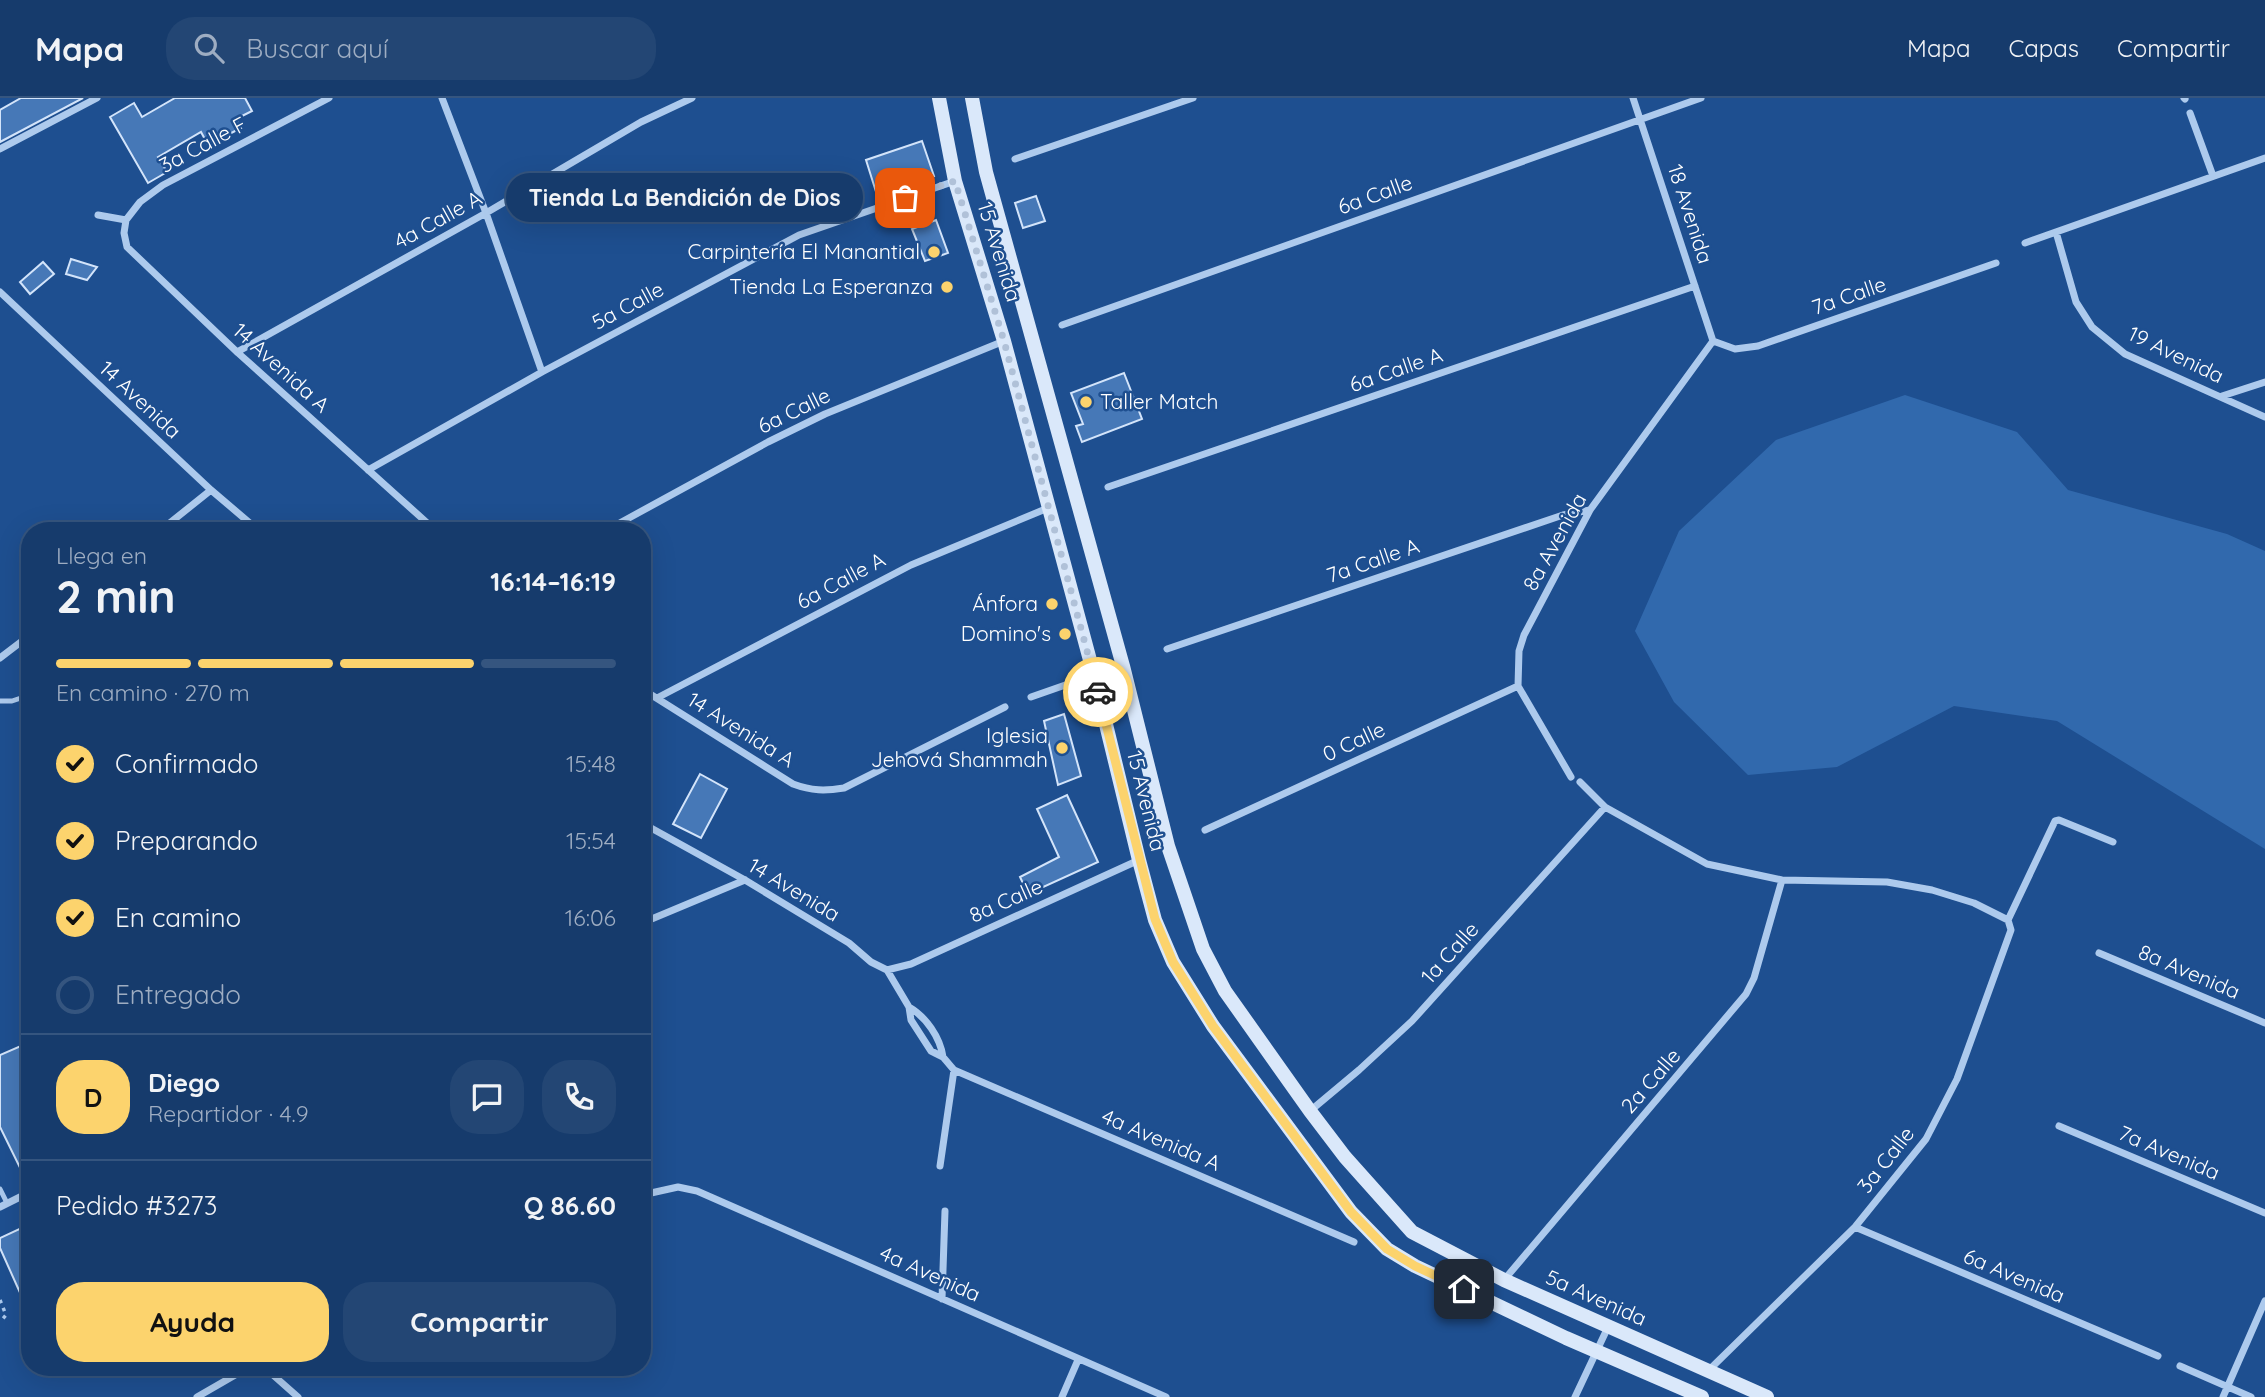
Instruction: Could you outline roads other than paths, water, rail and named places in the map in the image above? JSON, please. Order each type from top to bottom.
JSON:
[{"type":"main road","name":"15 Avenida","points":[[939,98],[955,181],[1004,341],[1094,675],[1155,919],[1173,962],[1213,1026],[1351,1212],[1387,1249],[1415,1266],[1597,1352]]},
{"type":"main road","name":"15 Avenida","points":[[972,98],[986,172],[1123,666],[1168,846],[1203,949],[1226,991],[1310,1111],[1345,1157],[1412,1232]]},
{"type":"main road","name":"5a Avenida","points":[[1412,1232],[1504,1280],[1767,1397]]},
{"type":"main road","points":[[1597,1352],[1702,1397]]},
{"type":"street","points":[[0,149],[97,98]]},
{"type":"street","name":"3a Calle F","points":[[126,220],[140,202],[163,185],[329,98]]},
{"type":"street","points":[[442,98],[542,372]]},
{"type":"street","name":"4a Calle A","points":[[237,352],[486,213],[641,122],[692,98]]},
{"type":"street","points":[[1015,159],[1194,98]]},
{"type":"street","name":"18 Avenida","points":[[1633,98],[1713,341]]},
{"type":"street","name":"6a Calle","points":[[1062,325],[1700,98]]},
{"type":"street","points":[[2190,113],[2213,176]]},
{"type":"street","points":[[2025,243],[2265,158]]},
{"type":"street","name":"5a Calle","points":[[368,470],[542,372],[799,235],[955,181]]},
{"type":"street","points":[[98,215],[126,220]]},
{"type":"street","name":"14 Avenida A","points":[[126,220],[124,233],[127,247],[237,352],[426,522]]},
{"type":"street","name":"19 Avenida","points":[[2056,232],[2076,302],[2092,327],[2125,354],[2265,417]]},
{"type":"street","name":"7a Calle","points":[[1713,341],[1735,349],[1758,346],[1997,263]]},
{"type":"street","name":"6a Calle A","points":[[1108,487],[1695,286]]},
{"type":"street","name":"14 Avenida","points":[[0,292],[249,522]]},
{"type":"street","name":"6a Calle","points":[[622,522],[825,414],[1004,341]]},
{"type":"street","name":"8a Avenida","points":[[1518,687],[1519,651],[1524,635],[1590,510],[1713,341]]},
{"type":"street","points":[[2222,396],[2265,382]]},
{"type":"street","points":[[171,522],[211,490]]},
{"type":"street","name":"6a Calle A","points":[[657,698],[911,565],[1048,508]]},
{"type":"street","name":"7a Calle A","points":[[1167,649],[1563,515],[1590,510]]},
{"type":"street","points":[[0,659],[21,642]]},
{"type":"street","points":[[1031,697],[1094,675]]},
{"type":"street","points":[[1518,687],[1571,777]]},
{"type":"street","name":"0 Calle","points":[[1205,830],[1518,687]]},
{"type":"street","name":"14 Avenida A","points":[[651,694],[793,784],[809,790],[825,791],[844,788],[1005,706]]},
{"type":"street","points":[[1580,782],[1605,807],[1707,864],[1782,880],[1886,882],[1932,890],[1975,903],[2008,920]]},
{"type":"street","name":"1a Calle","points":[[1310,1111],[1412,1021],[1605,807]]},
{"type":"street","name":"3a Calle","points":[[1707,1371],[1855,1227],[1926,1139],[1957,1079],[2011,930],[2008,920],[2055,821],[2059,820],[2113,842]]},
{"type":"street","name":"14 Avenida","points":[[651,829],[746,880],[849,943],[872,962],[887,970],[909,1007],[911,1020],[930,1051],[943,1057],[954,1070]]},
{"type":"street","name":"8a Calle","points":[[887,970],[911,964],[1139,860]]},
{"type":"street","points":[[651,919],[746,880]]},
{"type":"street","name":"2a Calle","points":[[1504,1280],[1746,994],[1754,978],[1782,880]]},
{"type":"street","name":"8a Avenida","points":[[2099,953],[2265,1023]]},
{"type":"street","points":[[940,1166],[954,1070]]},
{"type":"street","name":"4a Avenida A","points":[[954,1070],[1354,1242]]},
{"type":"street","name":"7a Avenida","points":[[2059,1126],[2265,1213]]},
{"type":"street","name":"4a Avenida","points":[[651,1193],[678,1187],[696,1191],[1166,1397]]},
{"type":"street","points":[[3,1205],[21,1196]]},
{"type":"street","points":[[942,1298],[946,1211]]},
{"type":"street","name":"6a Avenida","points":[[1855,1227],[2158,1356]]},
{"type":"street","points":[[2224,1397],[2265,1301]]},
{"type":"street","points":[[1575,1397],[1608,1327]]},
{"type":"street","points":[[1062,1397],[1078,1360]]},
{"type":"street","points":[[2180,1366],[2251,1397]]},
{"type":"street","points":[[197,1397],[233,1376]]},
{"type":"street","points":[[274,1376],[298,1397]]},
{"type":"lane","points":[[0,701],[21,698]]},
{"type":"lane","points":[[0,1189],[3,1205]]},
{"type":"place","name":"Tienda La Bendición de Dios","points":[[905,198]]},
{"type":"place","name":"Carpintería El Manantial","points":[[934,252]]},
{"type":"place","name":"Tienda La Esperanza","points":[[947,287]]},
{"type":"place","name":"Taller Match","points":[[1086,402]]},
{"type":"place","name":"Ánfora","points":[[1052,604]]},
{"type":"place","name":"Domino's","points":[[1065,634]]},
{"type":"place","name":"Iglesia Jehová Shammah","points":[[1062,748]]}]
